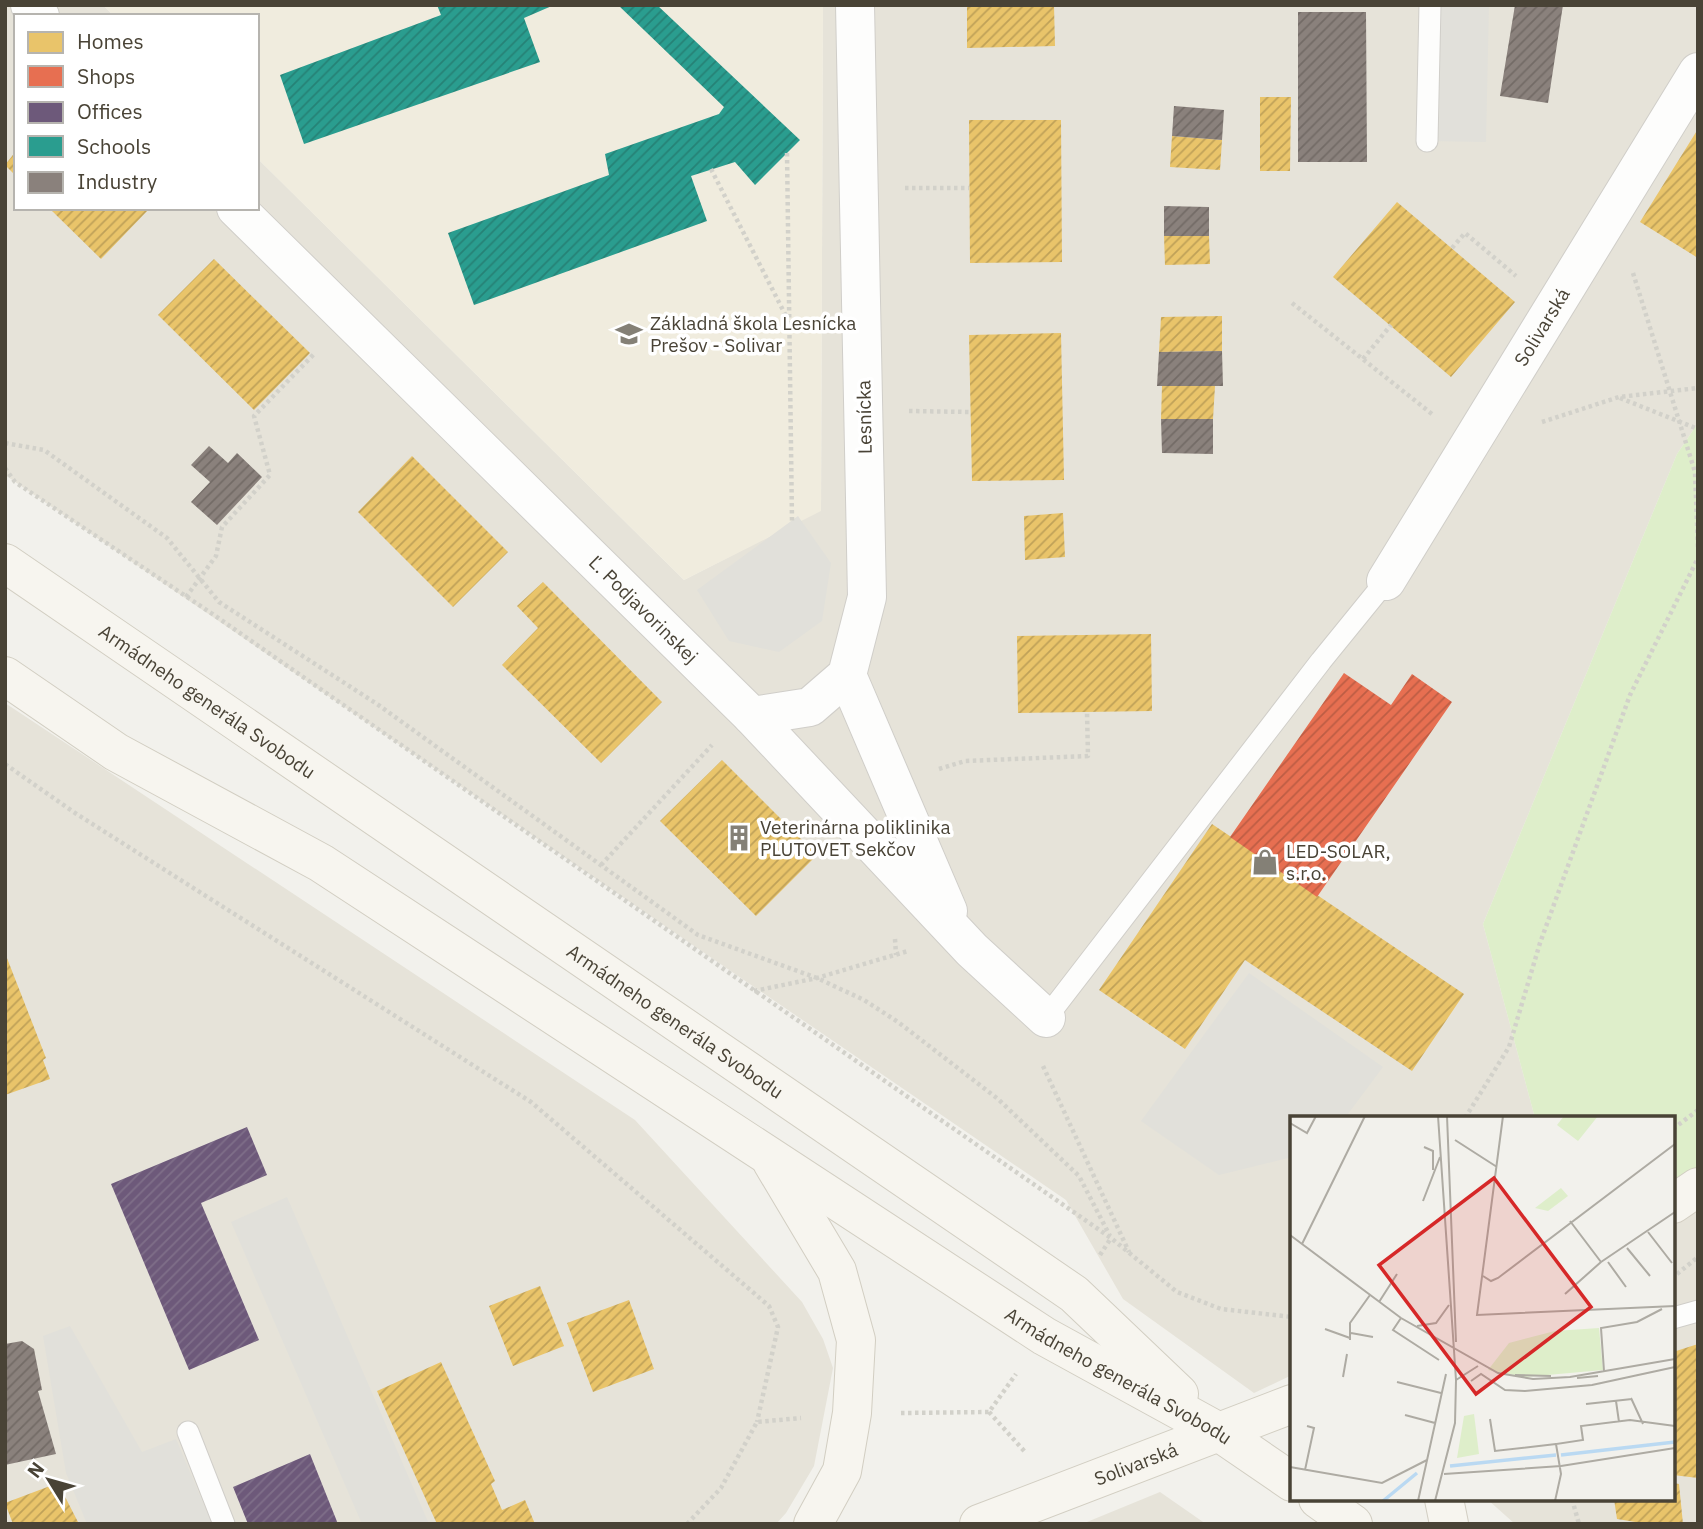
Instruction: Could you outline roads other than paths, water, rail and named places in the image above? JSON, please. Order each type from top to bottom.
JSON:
[{"type":"street","name":"Lesnícka","points":[[847,675],[867,597],[855,5]]},
{"type":"street","name":"Solivarská","points":[[1386,582],[1552,306],[1698,72]]},
{"type":"street","name":"Ľ. Podjavorinskej","points":[[238,210],[752,716],[959,936],[1046,1018]]},
{"type":"street","name":"Armádneho generála Svobodu","points":[[5,564],[1074,1294],[1219,1432]]},
{"type":"street","points":[[752,716],[810,708],[847,675],[959,936]]},
{"type":"street","name":"Armádneho generála Svobodu","points":[[5,676],[116,752],[321,863],[1044,1336],[1219,1432]]},
{"type":"street","points":[[767,1155],[837,1271],[856,1340],[852,1413],[842,1471],[813,1524]]},
{"type":"street","points":[[1675,1203],[1698,1187]]},
{"type":"street","name":"Solivarská","points":[[979,1524],[1290,1405]]},
{"type":"street","points":[[1219,1432],[1290,1481]]},
{"type":"street","points":[[1321,1501],[1353,1524]]},
{"type":"street","points":[[1444,1501],[1449,1524]]},
{"type":"lane","points":[[1427,141],[1430,5]]},
{"type":"lane","points":[[1046,1018],[1321,661],[1386,582]]},
{"type":"lane","points":[[1675,1317],[1698,1311]]},
{"type":"lane","points":[[188,1432],[224,1524]]},
{"type":"place","name":"Základná škola Lesnícka Prešov - Solivar","points":[[629,334]]},
{"type":"place","name":"Veterinárna poliklinika PLUTOVET Sekčov","points":[[739,838]]},
{"type":"place","name":"LED-SOLAR, s.r.o.","points":[[1265,862]]}]
